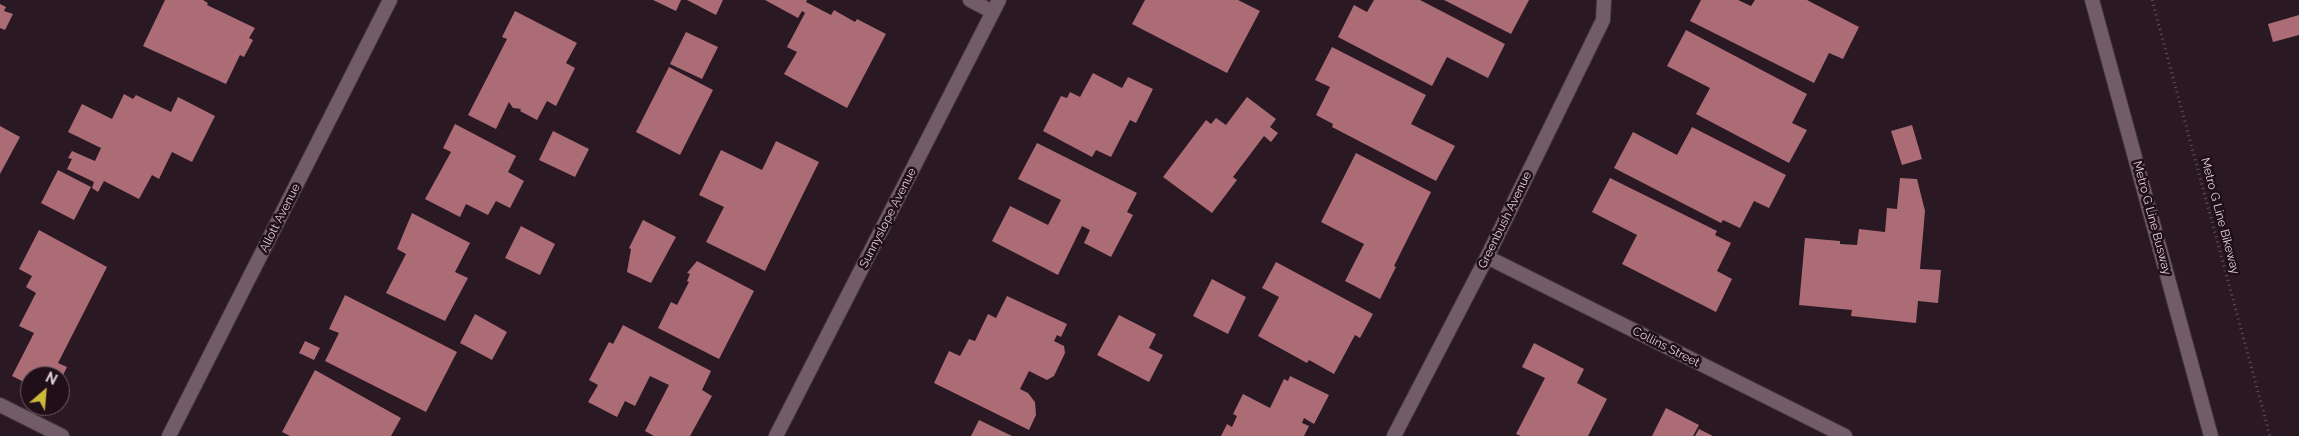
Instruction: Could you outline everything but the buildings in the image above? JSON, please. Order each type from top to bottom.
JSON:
[{"type":"street","name":"Allott Avenue","points":[[169,436],[390,0]]},
{"type":"street","points":[[970,0],[996,6]]},
{"type":"street","name":"Greenbush Avenue","points":[[1394,436],[1487,257],[1603,20],[1604,0]]},
{"type":"street","name":"Metro G Line Busway","points":[[2092,0],[2211,436]]},
{"type":"street","name":"Sunnyslope Avenue","points":[[776,436],[996,6]]},
{"type":"street","name":"Collins Street","points":[[1487,257],[1844,436]]},
{"type":"street","points":[[0,405],[62,436]]},
{"type":"path","name":"Metro G Line Bikeway","points":[[2152,0],[2270,436]]}]
